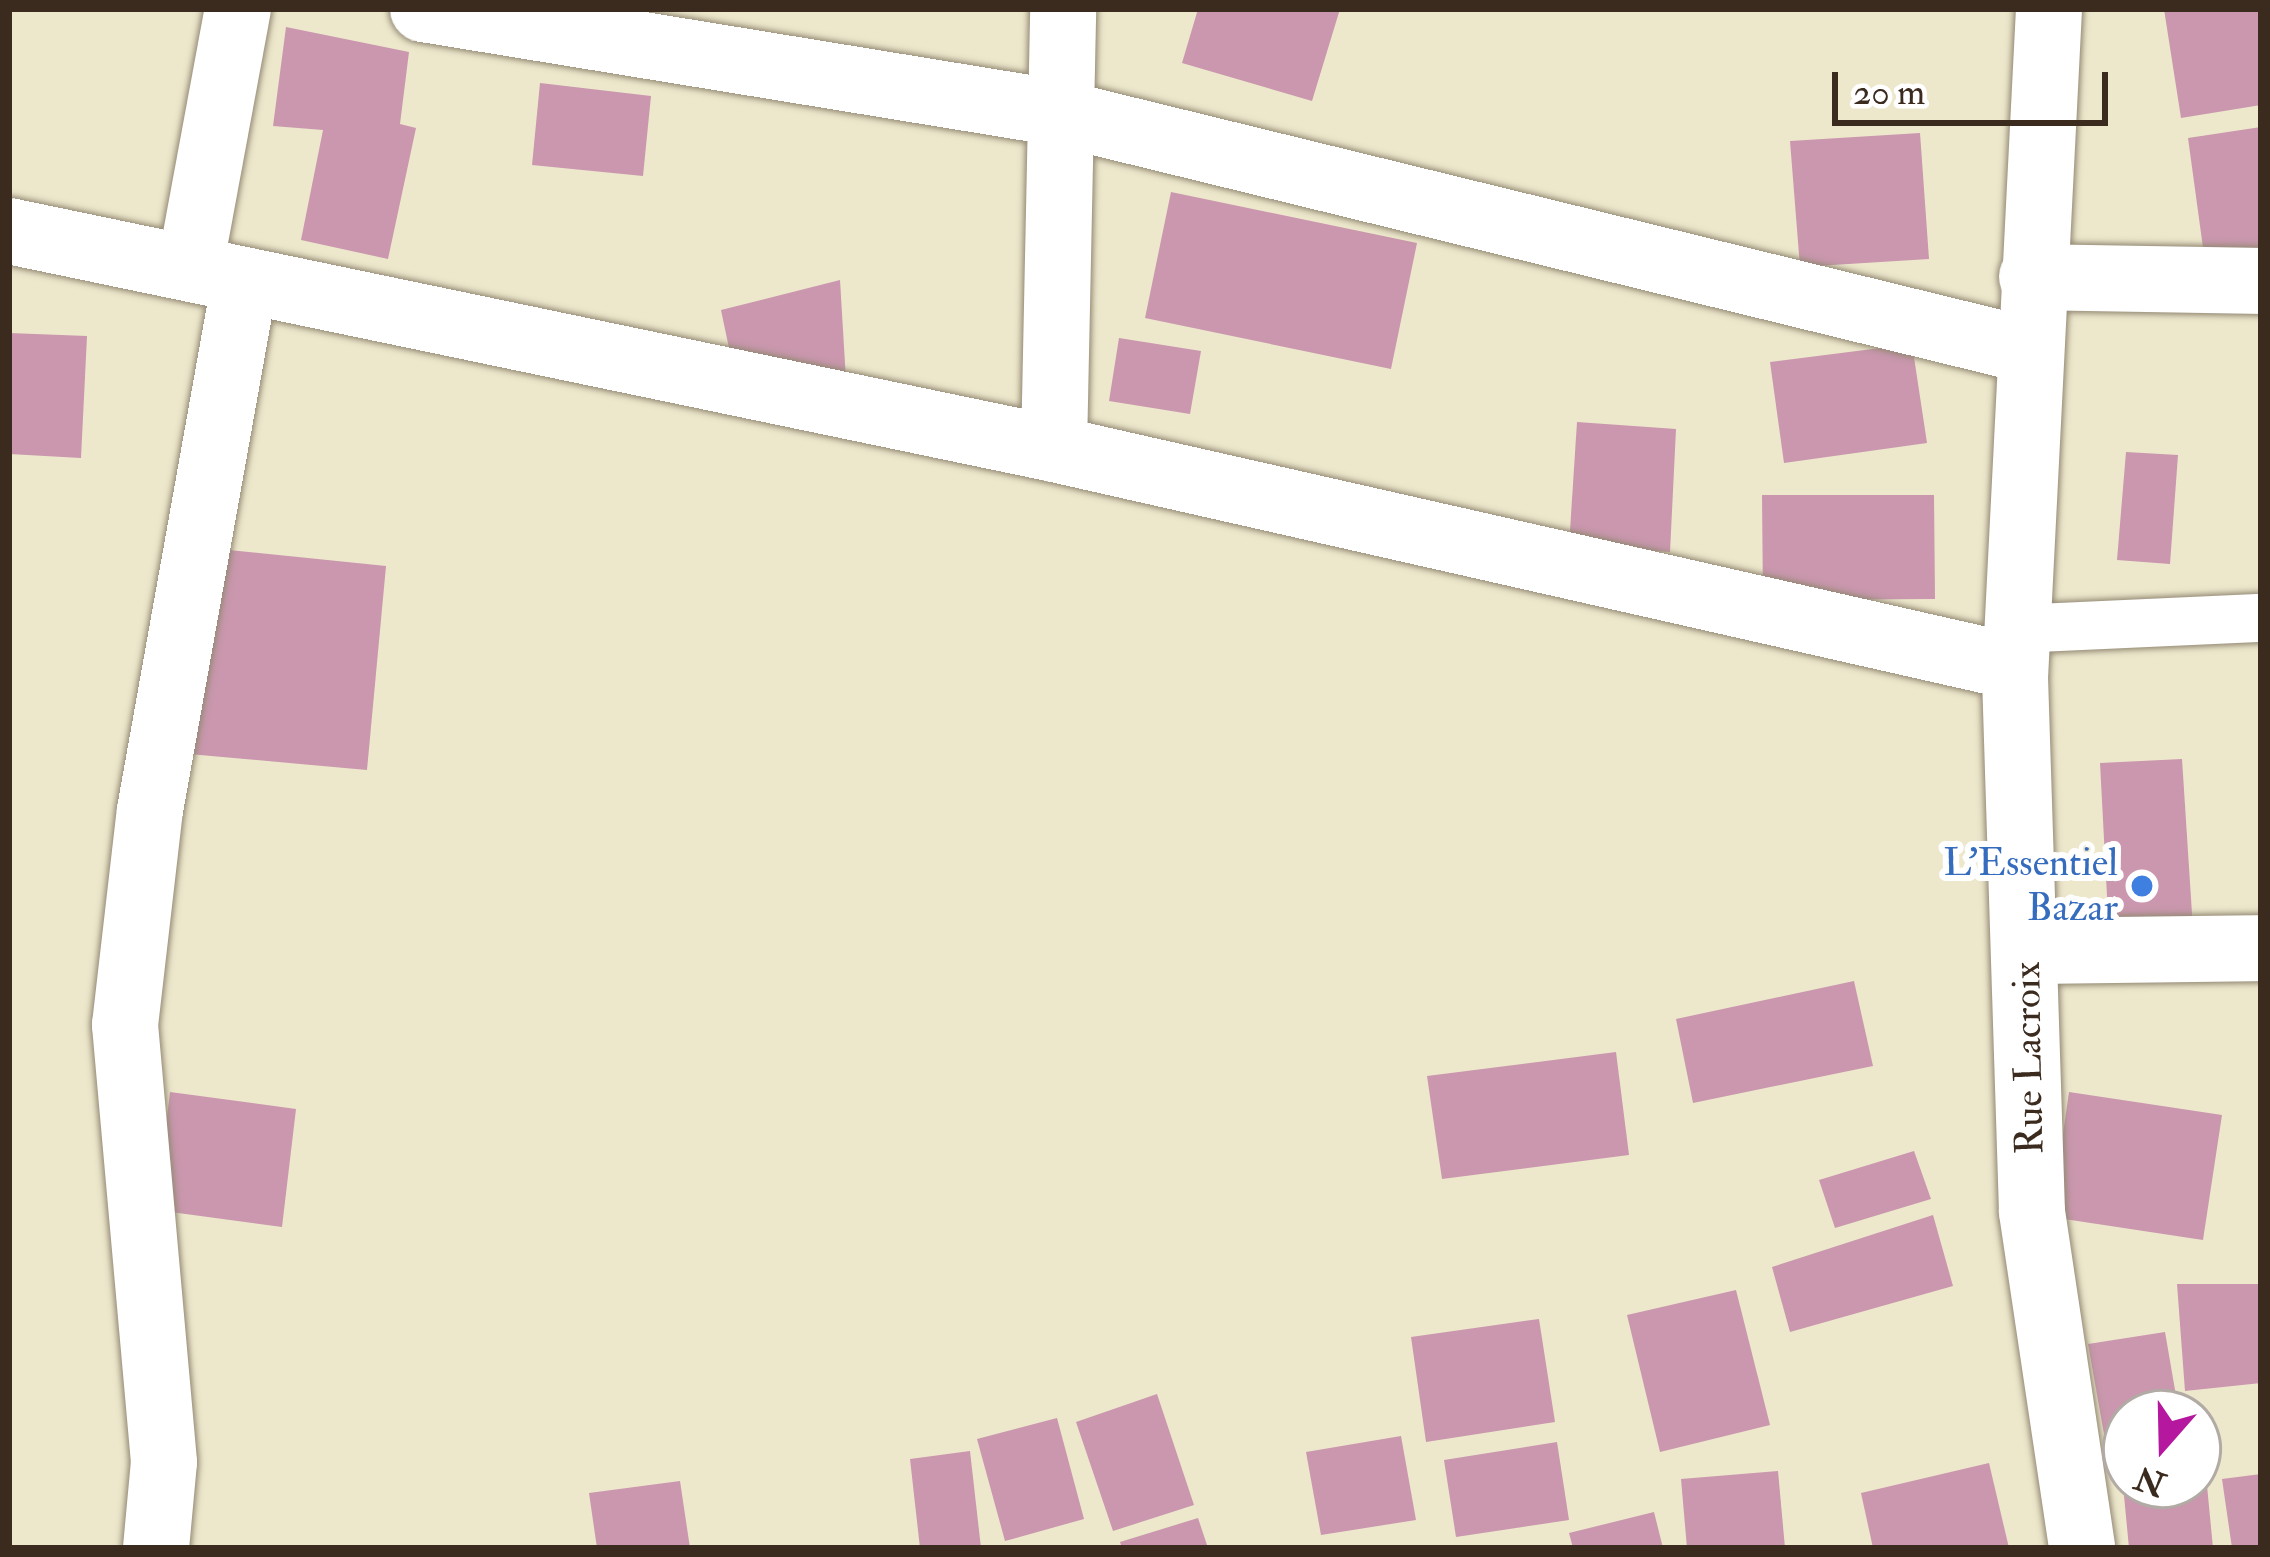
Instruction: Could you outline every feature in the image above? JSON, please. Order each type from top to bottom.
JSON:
[{"type":"street","points":[[156,1548],[164,1462],[124,1025],[218,271],[238,9]]},
{"type":"street","points":[[423,9],[1059,113],[2027,350]]},
{"type":"street","points":[[1054,449],[1063,9]]},
{"type":"street","name":"Rue Lacroix","points":[[2048,9],[2027,350],[2016,648],[2032,1212],[2082,1548]]},
{"type":"street","points":[[9,231],[2016,648]]},
{"type":"street","points":[[2032,277],[2261,281]]},
{"type":"street","points":[[2027,951],[2261,948]]},
{"type":"lane","points":[[2016,648],[2261,618]]},
{"type":"building","points":[[1198,9],[1340,9],[1312,101],[1182,63]]},
{"type":"building","points":[[2164,9],[2261,9],[2261,105],[2181,118]]},
{"type":"building","points":[[286,27],[409,52],[400,124],[416,128],[388,259],[301,240],[323,130],[273,126]]},
{"type":"building","points":[[540,83],[651,96],[643,176],[532,165]]},
{"type":"building","points":[[2261,127],[2261,254],[2204,255],[2188,138]]},
{"type":"building","points":[[1920,133],[1929,259],[1800,267],[1790,141]]},
{"type":"building","points":[[1171,192],[1417,243],[1391,369],[1145,318]]},
{"type":"building","points":[[840,280],[847,397],[735,377],[721,310]]},
{"type":"building","points":[[9,333],[87,336],[81,458],[9,454]]},
{"type":"building","points":[[1119,338],[1201,351],[1190,414],[1109,401]]},
{"type":"building","points":[[1912,344],[1927,443],[1784,463],[1770,362]]},
{"type":"building","points":[[1577,422],[1676,429],[1670,552],[1569,546]]},
{"type":"building","points":[[2126,452],[2178,455],[2170,564],[2117,560]]},
{"type":"building","points":[[1762,495],[1934,495],[1935,599],[1763,600]]},
{"type":"building","points":[[209,548],[386,566],[367,770],[189,754]]},
{"type":"building","points":[[2182,759],[2193,929],[2109,934],[2100,763]]},
{"type":"building","points":[[1854,981],[1873,1066],[1693,1103],[1676,1019]]},
{"type":"building","points":[[1616,1052],[1629,1155],[1442,1179],[1427,1076]]},
{"type":"building","points":[[170,1092],[296,1109],[282,1227],[156,1210]]},
{"type":"building","points":[[2069,1092],[2222,1115],[2203,1240],[2051,1217]]},
{"type":"building","points":[[1914,1151],[1931,1199],[1835,1228],[1819,1180]]},
{"type":"building","points":[[1933,1215],[1953,1286],[1790,1332],[1772,1267]]},
{"type":"building","points":[[2177,1284],[2261,1284],[2261,1383],[2185,1389]]},
{"type":"building","points":[[1736,1290],[1770,1425],[1660,1452],[1627,1315]]},
{"type":"building","points":[[1539,1319],[1555,1422],[1426,1442],[1411,1337]]},
{"type":"building","points":[[2165,1332],[2175,1389],[2102,1389],[2102,1423],[2088,1344]]},
{"type":"building","points":[[1157,1394],[1194,1505],[1113,1531],[1076,1422]]},
{"type":"building","points":[[1057,1418],[1084,1519],[1005,1541],[977,1439]]},
{"type":"building","points":[[1401,1436],[1416,1520],[1321,1535],[1306,1452]]},
{"type":"building","points":[[1557,1442],[1569,1520],[1456,1537],[1444,1460]]},
{"type":"building","points":[[970,1451],[981,1548],[920,1548],[910,1459]]},
{"type":"building","points":[[1989,1463],[2009,1548],[1873,1548],[1861,1493]]},
{"type":"building","points":[[1778,1471],[1785,1548],[1687,1548],[1681,1479]]},
{"type":"building","points":[[2261,1474],[2261,1548],[2232,1548],[2222,1479]]},
{"type":"building","points":[[680,1481],[690,1548],[597,1548],[589,1493]]},
{"type":"building","points":[[2125,1509],[2209,1509],[2213,1548],[2129,1548]]},
{"type":"building","points":[[1654,1512],[1663,1548],[1573,1548],[1569,1533]]},
{"type":"building","points":[[1198,1518],[1208,1548],[1122,1548],[1120,1542]]},
{"type":"place","name":"L'Essentiel Bazar","points":[[2142,886]]}]
